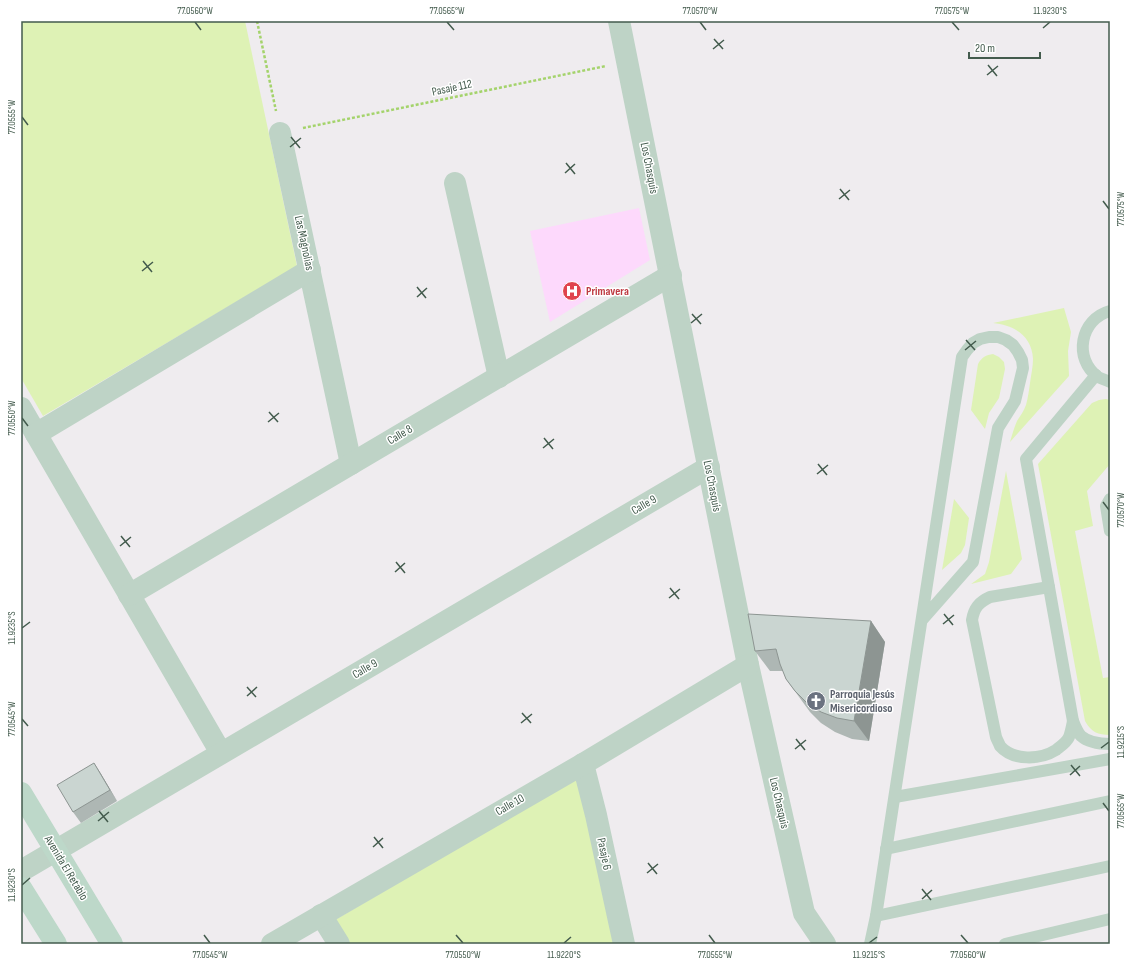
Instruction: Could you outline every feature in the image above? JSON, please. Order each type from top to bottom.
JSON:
[{"type":"main road","name":"Avenida El Retablo","points":[[21,792],[112,944]]},
{"type":"main road","points":[[21,888],[56,944]]},
{"type":"street","name":"Los Chasquis","points":[[619,21],[748,665],[804,912],[825,944]]},
{"type":"street","name":"Las Magnolias","points":[[280,133],[351,464]]},
{"type":"street","points":[[455,183],[499,377]]},
{"type":"street","points":[[36,434],[310,270]]},
{"type":"street","name":"Calle 8","points":[[129,595],[670,276]]},
{"type":"street","points":[[21,408],[221,753]]},
{"type":"street","name":"Calle 9","points":[[21,871],[709,467]]},
{"type":"street","name":"Calle 10","points":[[272,944],[583,764],[748,665]]},
{"type":"street","name":"Pasaje 6","points":[[583,764],[596,815],[624,944]]},
{"type":"street","points":[[321,915],[339,944]]},
{"type":"lane","points":[[1110,311],[1105,312],[1095,318],[1088,327],[1083,338],[1082,349],[1090,370],[1099,377],[1110,382]]},
{"type":"lane","points":[[870,944],[876,916],[895,797],[962,357],[973,343],[980,339],[998,337],[1013,345],[1022,360],[1023,368],[1016,401],[998,428],[973,562],[922,620]]},
{"type":"lane","points":[[1096,375],[1026,459],[1073,721],[1081,736],[1090,742],[1110,744]]},
{"type":"lane","points":[[1110,499],[1106,506],[1110,531]]},
{"type":"lane","points":[[1041,756],[1018,756],[1007,751],[1000,745],[996,737],[972,620],[973,613],[977,606],[990,597],[1048,587]]},
{"type":"lane","points":[[986,780],[1052,752],[1061,746],[1069,738],[1073,721]]},
{"type":"lane","points":[[895,797],[1110,759]]},
{"type":"lane","points":[[886,849],[1110,800]]},
{"type":"lane","points":[[876,916],[1110,866]]},
{"type":"lane","points":[[1005,944],[1109,923]]},
{"type":"path","points":[[257,21],[280,133]]},
{"type":"path","name":"Pasaje 112","points":[[280,133],[628,62]]},
{"type":"shaded area","name":"Primavera","points":[[639,208],[650,260],[550,322],[530,231]]},
{"type":"green space","points":[[21,21],[245,21],[297,266],[43,416],[21,378]]},
{"type":"green space","points":[[1064,308],[1071,332],[1068,351],[1069,376],[1010,442],[1017,421],[1027,402],[1033,365],[1032,351],[1025,338],[1015,329],[993,323]]},
{"type":"green space","points":[[993,354],[1004,362],[1005,369],[999,398],[989,413],[985,429],[971,410],[978,364],[984,357]]},
{"type":"green space","points":[[1106,399],[1110,400],[1110,464],[1087,491],[1093,526],[1075,531],[1103,678],[1110,677],[1110,735],[1095,732],[1085,721],[1038,464],[1092,403]]},
{"type":"green space","points":[[1006,471],[1022,559],[1011,574],[971,584],[985,574],[989,562]]},
{"type":"green space","points":[[954,499],[969,518],[965,545],[961,553],[942,570]]},
{"type":"green space","points":[[582,775],[616,944],[340,944],[328,924]]},
{"type":"building","points":[[748,614],[871,621],[854,721],[837,718],[821,712],[806,702],[786,679],[776,649],[755,651]]},
{"type":"building","points":[[94,763],[110,790],[73,812],[57,785]]},
{"type":"place","name":"Primavera","points":[[572,291]]},
{"type":"place","name":"Parroquia Jesús Misericordioso","points":[[816,701]]}]
